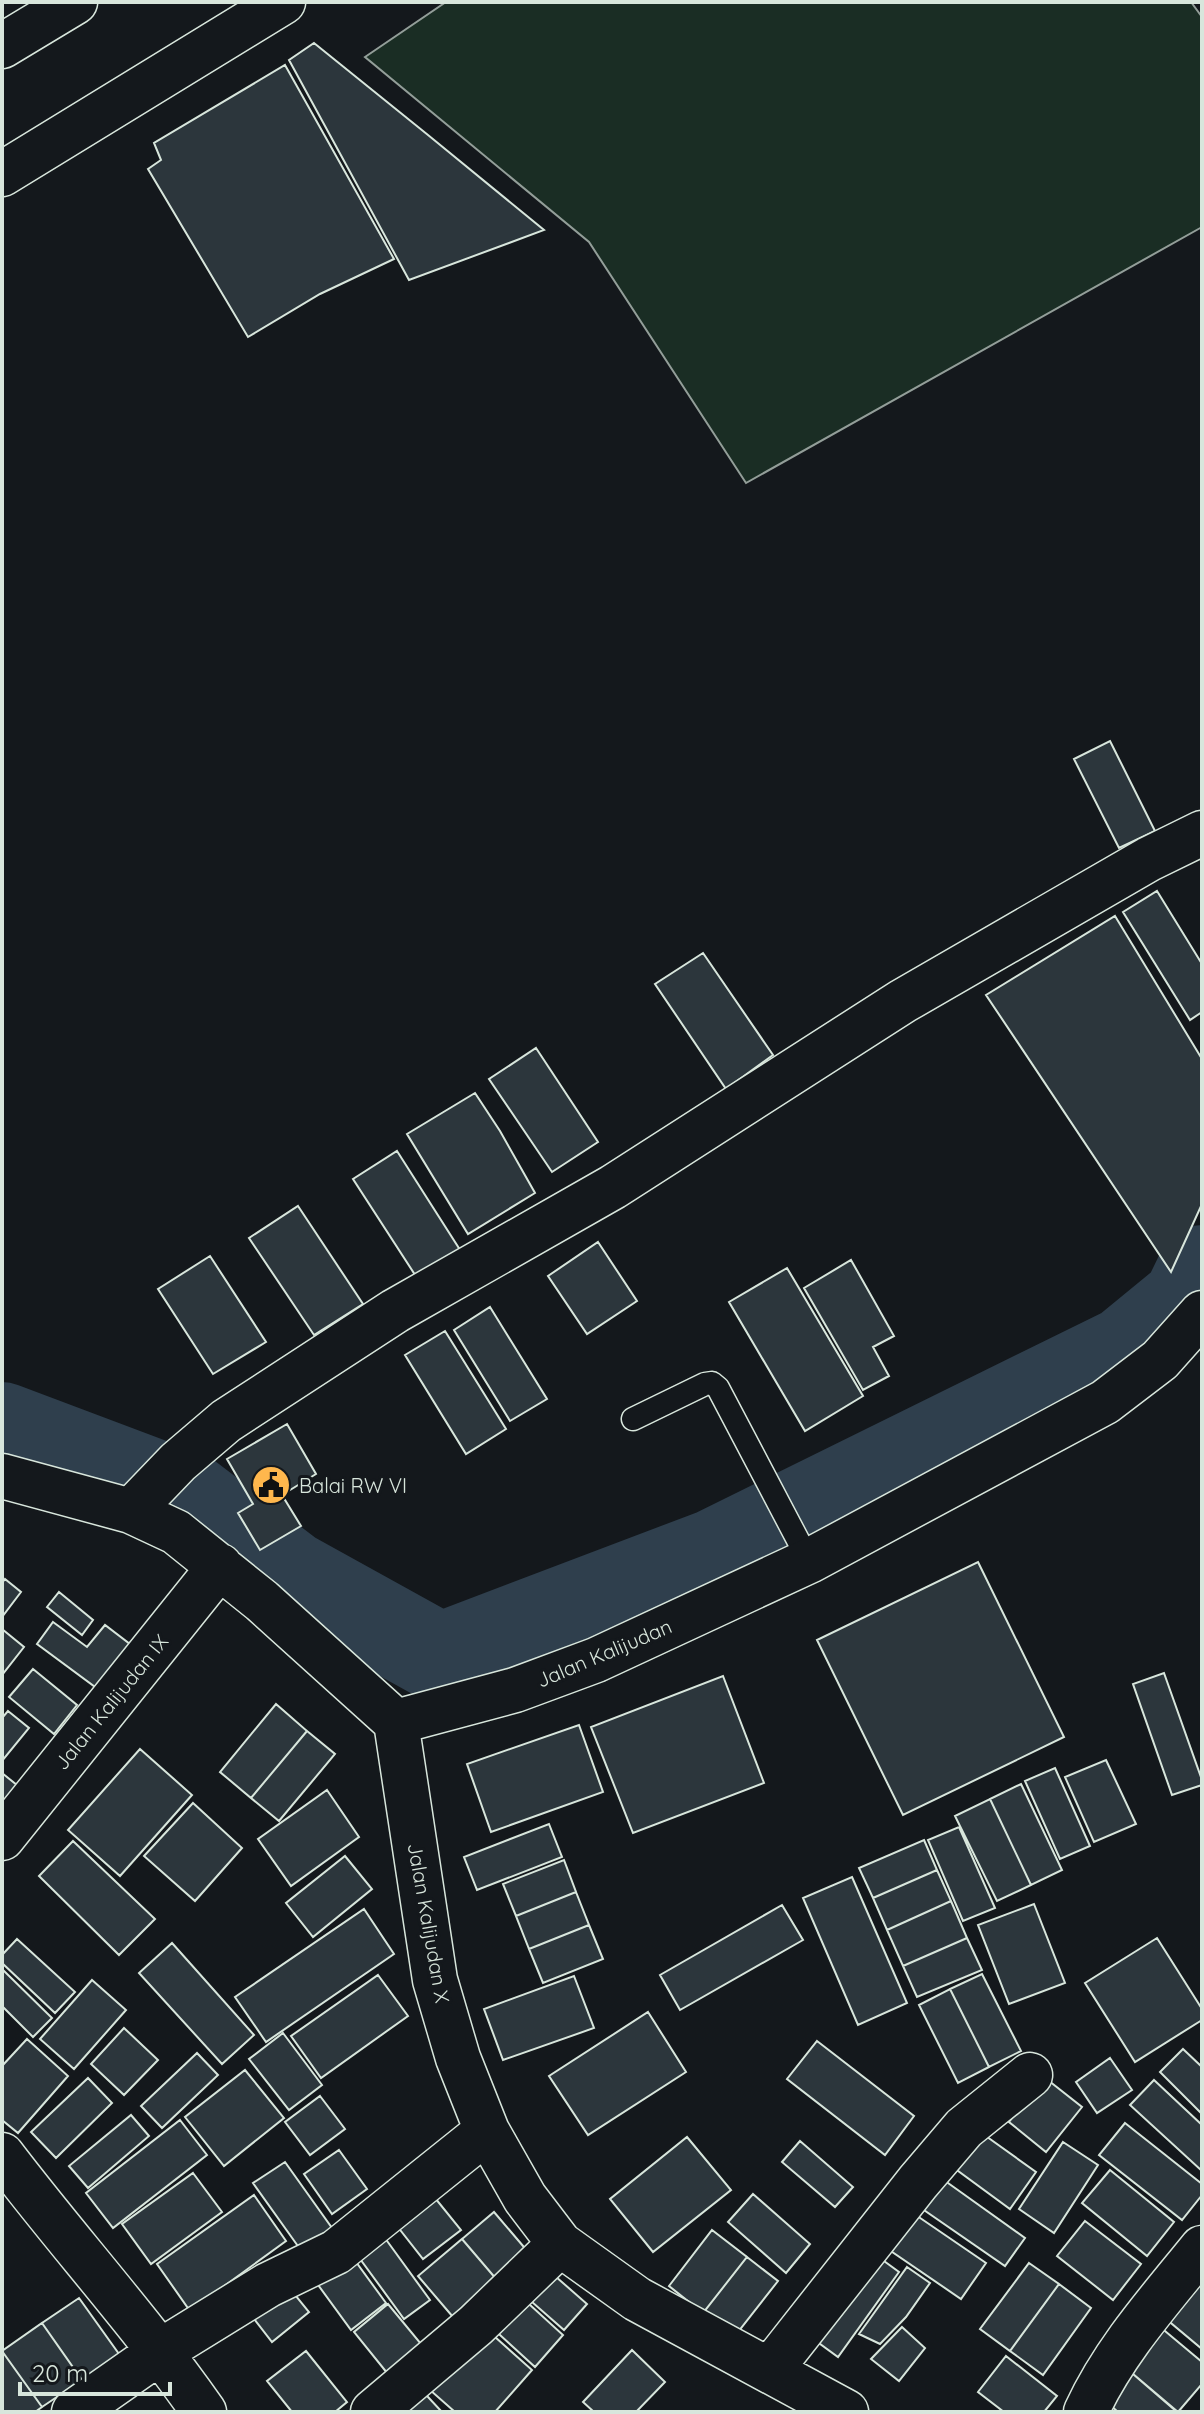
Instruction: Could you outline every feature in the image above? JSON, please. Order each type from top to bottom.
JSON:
[{"type":"street","points":[[2,174],[283,2]]},
{"type":"street","points":[[2,46],[67,4]]},
{"type":"street","points":[[2,1476],[153,1488],[226,1421],[395,1311],[613,1187],[903,1001],[1149,859],[1202,833]]},
{"type":"street","name":"Jalan Kalijudan","points":[[396,1722],[515,1690],[596,1660],[804,1550],[1105,1402],[1160,1360],[1202,1313]]},
{"type":"street","points":[[153,1488],[176,1532],[220,1566],[396,1722]]},
{"type":"street","name":"Jalan Kalijudan IX","points":[[2,1838],[220,1566]]},
{"type":"street","name":"Jalan Kalijudan X","points":[[396,1722],[435,1980],[458,2058],[487,2131],[525,2198],[560,2244],[637,2299],[846,2412]]},
{"type":"street","points":[[770,2370],[964,2128],[1030,2075]]},
{"type":"street","points":[[74,2412],[161,2351],[268,2285],[336,2252],[487,2131]]},
{"type":"street","points":[[2,2155],[161,2351],[204,2412]]},
{"type":"street","points":[[373,2412],[476,2325],[560,2244]]},
{"type":"street","points":[[1086,2412],[1100,2381],[1142,2322],[1202,2248]]},
{"type":"lane","points":[[633,1419],[712,1383],[718,1388],[804,1550]]},
{"type":"green space","points":[[446,2],[1191,2],[1202,17],[1202,227],[746,483],[589,242],[365,57]]},
{"type":"building","points":[[314,43],[544,230],[409,280],[289,60]]},
{"type":"building","points":[[285,65],[394,259],[320,294],[248,337],[148,169],[161,160],[154,143]]},
{"type":"building","points":[[1110,741],[1155,831],[1119,848],[1074,759]]},
{"type":"building","points":[[1157,891],[1202,964],[1202,1012],[1190,1020],[1123,912]]},
{"type":"building","points":[[1115,916],[1202,1059],[1202,1204],[1171,1272],[986,995]]},
{"type":"building","points":[[703,953],[773,1055],[726,1089],[655,984]]},
{"type":"building","points":[[536,1048],[598,1142],[552,1172],[489,1079]]},
{"type":"building","points":[[475,1093],[535,1193],[468,1234],[407,1134]]},
{"type":"building","points":[[397,1151],[462,1253],[419,1281],[353,1179]]},
{"type":"building","points":[[298,1206],[363,1304],[314,1335],[249,1238]]},
{"type":"building","points":[[598,1242],[637,1301],[587,1334],[548,1276]]},
{"type":"building","points":[[210,1256],[266,1342],[213,1374],[158,1289]]},
{"type":"building","points":[[851,1260],[894,1336],[873,1347],[889,1376],[863,1390],[804,1288]]},
{"type":"building","points":[[787,1268],[863,1396],[805,1431],[729,1302]]},
{"type":"building","points":[[490,1307],[547,1399],[510,1421],[454,1330]]},
{"type":"building","points":[[445,1331],[506,1429],[466,1454],[405,1355]]},
{"type":"building","name":"Balai RW VI","points":[[287,1424],[316,1474],[282,1495],[301,1526],[260,1550],[238,1513],[253,1504],[227,1459]]},
{"type":"building","points":[[978,1562],[1064,1737],[903,1815],[817,1640]]},
{"type":"building","points":[[5,1579],[21,1592],[2,1617],[2,1583]]},
{"type":"building","points":[[59,1592],[93,1620],[82,1635],[47,1607]]},
{"type":"building","points":[[53,1622],[87,1647],[105,1625],[139,1651],[106,1695],[37,1644]]},
{"type":"building","points":[[2,1629],[24,1647],[2,1675]]},
{"type":"building","points":[[33,1669],[77,1705],[54,1734],[9,1697]]},
{"type":"building","points":[[1164,1673],[1202,1780],[1202,1785],[1172,1795],[1133,1684]]},
{"type":"building","points":[[723,1676],[764,1783],[633,1833],[591,1727]]},
{"type":"building","points":[[276,1704],[307,1731],[251,1798],[220,1772]]},
{"type":"building","points":[[8,1711],[29,1728],[2,1761],[2,1718]]},
{"type":"building","points":[[579,1725],[603,1792],[491,1832],[467,1764]]},
{"type":"building","points":[[307,1731],[335,1754],[279,1821],[251,1798]]},
{"type":"building","points":[[140,1749],[192,1795],[120,1876],[68,1830]]},
{"type":"building","points":[[1106,1760],[1136,1824],[1094,1842],[1065,1777]]},
{"type":"building","points":[[1055,1768],[1090,1846],[1060,1859],[1025,1781]]},
{"type":"building","points":[[2,1773],[28,1794],[2,1803]]},
{"type":"building","points":[[1021,1784],[1062,1870],[1031,1885],[990,1799]]},
{"type":"building","points":[[327,1790],[359,1837],[291,1886],[258,1839]]},
{"type":"building","points":[[990,1799],[1031,1885],[997,1901],[955,1816]]},
{"type":"building","points":[[193,1803],[242,1848],[195,1901],[144,1856]]},
{"type":"building","points":[[549,1824],[562,1857],[477,1890],[464,1857]]},
{"type":"building","points":[[959,1827],[995,1908],[963,1921],[928,1840]]},
{"type":"building","points":[[924,1840],[937,1870],[873,1898],[859,1868]]},
{"type":"building","points":[[73,1841],[155,1919],[119,1955],[39,1876]]},
{"type":"building","points":[[345,1856],[372,1889],[313,1937],[286,1903]]},
{"type":"building","points":[[564,1860],[576,1892],[516,1916],[503,1884]]},
{"type":"building","points":[[937,1870],[951,1901],[887,1930],[873,1898]]},
{"type":"building","points":[[852,1877],[907,2003],[858,2025],[803,1898]]},
{"type":"building","points":[[576,1892],[589,1925],[529,1949],[516,1916]]},
{"type":"building","points":[[951,1901],[967,1938],[903,1966],[887,1930]]},
{"type":"building","points":[[1034,1904],[1065,1983],[1009,2004],[978,1925]]},
{"type":"building","points":[[782,1905],[803,1940],[680,2010],[660,1975]]},
{"type":"building","points":[[364,1909],[394,1954],[266,2042],[235,1997]]},
{"type":"building","points":[[589,1925],[603,1959],[543,1983],[529,1949]]},
{"type":"building","points":[[967,1938],[982,1970],[917,1997],[903,1966]]},
{"type":"building","points":[[1157,1938],[1202,2009],[1202,2020],[1135,2062],[1085,1983]]},
{"type":"building","points":[[17,1939],[75,1992],[55,2013],[2,1963],[2,1955]]},
{"type":"building","points":[[172,1943],[254,2035],[222,2064],[139,1973]]},
{"type":"building","points":[[2,1969],[52,2018],[33,2037],[2,2006]]},
{"type":"building","points":[[982,1974],[1021,2051],[989,2067],[950,1989]]},
{"type":"building","points":[[378,1975],[408,2016],[321,2078],[291,2036]]},
{"type":"building","points":[[574,1976],[594,2028],[503,2060],[484,2009]]},
{"type":"building","points":[[92,1980],[126,2010],[74,2069],[40,2039]]},
{"type":"building","points":[[950,1989],[989,2067],[958,2083],[919,2005]]},
{"type":"building","points":[[648,2012],[686,2072],[588,2135],[549,2076]]},
{"type":"building","points":[[124,2028],[158,2060],[124,2095],[91,2064]]},
{"type":"building","points":[[283,2033],[322,2085],[289,2110],[249,2059]]},
{"type":"building","points":[[27,2039],[68,2076],[18,2133],[2,2120],[2,2066]]},
{"type":"building","points":[[817,2041],[914,2116],[885,2155],[787,2079]]},
{"type":"building","points":[[1183,2049],[1202,2067],[1202,2114],[1160,2072]]},
{"type":"building","points":[[197,2053],[218,2075],[162,2128],[141,2106]]},
{"type":"building","points":[[1110,2058],[1132,2090],[1097,2113],[1076,2082]]},
{"type":"building","points":[[245,2070],[284,2118],[224,2166],[185,2117]]},
{"type":"building","points":[[1044,2077],[1082,2107],[1046,2152],[1009,2122]]},
{"type":"building","points":[[88,2078],[112,2103],[56,2158],[31,2132]]},
{"type":"building","points":[[1154,2080],[1202,2125],[1202,2171],[1130,2105]]},
{"type":"building","points":[[320,2096],[345,2129],[310,2155],[285,2122]]},
{"type":"building","points":[[131,2115],[149,2136],[88,2188],[69,2166]]},
{"type":"building","points":[[180,2120],[207,2155],[113,2228],[86,2193]]},
{"type":"building","points":[[1125,2123],[1202,2184],[1202,2195],[1182,2220],[1099,2155]]},
{"type":"building","points":[[976,2129],[1036,2172],[1010,2209],[950,2165]]},
{"type":"building","points":[[687,2137],[731,2190],[653,2252],[610,2199]]},
{"type":"building","points":[[800,2141],[853,2187],[835,2207],[782,2162]]},
{"type":"building","points":[[1063,2142],[1098,2165],[1054,2233],[1019,2209]]},
{"type":"building","points":[[339,2150],[367,2189],[332,2214],[304,2174]]},
{"type":"building","points":[[285,2162],[332,2228],[300,2249],[253,2183]]},
{"type":"building","points":[[1110,2170],[1174,2222],[1147,2256],[1082,2203]]},
{"type":"building","points":[[193,2173],[222,2212],[151,2264],[122,2224]]},
{"type":"building","points":[[941,2178],[1025,2238],[1005,2266],[921,2208]]},
{"type":"building","points":[[427,2188],[461,2230],[423,2259],[390,2217]]},
{"type":"building","points":[[753,2194],[810,2244],[786,2273],[728,2222]]},
{"type":"building","points":[[254,2195],[286,2241],[190,2311],[157,2264]]},
{"type":"building","points":[[907,2209],[986,2263],[961,2299],[882,2245]]},
{"type":"building","points":[[494,2212],[529,2253],[497,2280],[462,2239]]},
{"type":"building","points":[[1085,2221],[1141,2264],[1113,2300],[1057,2256]]},
{"type":"building","points":[[712,2230],[747,2257],[703,2313],[669,2286]]},
{"type":"building","points":[[382,2234],[430,2300],[404,2319],[355,2252]]},
{"type":"building","points":[[462,2239],[497,2280],[453,2317],[418,2276]]},
{"type":"building","points":[[348,2251],[386,2303],[351,2330],[313,2278]]},
{"type":"building","points":[[873,2253],[899,2272],[838,2357],[812,2338]]},
{"type":"building","points":[[747,2257],[778,2281],[734,2337],[703,2313]]},
{"type":"building","points":[[1202,2261],[1202,2349],[1159,2313]]},
{"type":"building","points":[[1029,2263],[1059,2284],[1010,2351],[980,2329]]},
{"type":"building","points":[[907,2267],[930,2283],[906,2317],[880,2344],[859,2334]]},
{"type":"building","points":[[547,2269],[587,2304],[564,2330],[524,2295]]},
{"type":"building","points":[[1059,2284],[1091,2308],[1043,2375],[1010,2351]]},
{"type":"building","points":[[287,2285],[309,2312],[272,2342],[251,2315]]},
{"type":"building","points":[[518,2294],[563,2335],[535,2367],[489,2325]]},
{"type":"building","points":[[79,2298],[119,2354],[82,2380],[42,2323]]},
{"type":"building","points":[[388,2304],[431,2356],[396,2384],[354,2332]]},
{"type":"building","points":[[42,2323],[82,2380],[42,2407],[2,2351]]},
{"type":"building","points":[[1159,2326],[1202,2362],[1202,2384],[1178,2412],[1126,2368]]},
{"type":"building","points":[[902,2327],[925,2348],[899,2381],[871,2359]]},
{"type":"building","points":[[485,2328],[532,2370],[495,2412],[455,2412],[430,2390]]},
{"type":"building","points":[[632,2350],[665,2382],[636,2412],[594,2412],[583,2402]]},
{"type":"building","points":[[2,2351],[42,2407],[35,2412],[2,2412]]},
{"type":"building","points":[[306,2351],[347,2402],[335,2412],[292,2412],[267,2381]]},
{"type":"building","points":[[1006,2356],[1057,2396],[1044,2412],[1004,2412],[978,2392]]},
{"type":"building","points":[[1126,2368],[1177,2412],[1118,2412],[1101,2397]]},
{"type":"building","points":[[415,2383],[442,2412],[384,2412]]},
{"type":"waterway","points":[[2,1427],[188,1497],[290,1575],[440,1658],[714,1554],[1126,1351],[1187,1301],[1202,1270]]},
{"type":"place","name":"Balai RW VI","points":[[271,1485]]}]
